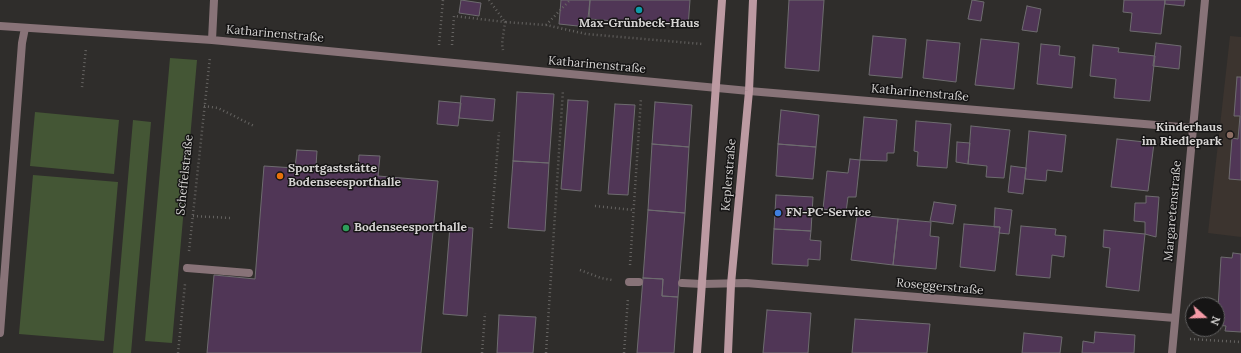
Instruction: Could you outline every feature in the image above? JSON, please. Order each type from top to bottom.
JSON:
[{"type":"street","points":[[212,40],[214,0]]},
{"type":"street","name":"Keplerstraße","points":[[697,353],[722,0]]},
{"type":"street","name":"Keplerstraße","points":[[728,353],[730,284],[749,91],[753,0]]},
{"type":"street","name":"Margaretenstraße","points":[[1172,353],[1205,0]]},
{"type":"street","name":"Katharinenstraße","points":[[0,26],[212,40],[749,91],[1192,128]]},
{"type":"street","points":[[0,333],[24,28]]},
{"type":"street","points":[[187,268],[249,273]]},
{"type":"street","points":[[629,282],[639,282]]},
{"type":"street","name":"Roseggerstraße","points":[[682,283],[762,284],[1175,318]]},
{"type":"path","points":[[439,48],[443,0]]},
{"type":"path","points":[[489,0],[505,22],[502,44]]},
{"type":"path","points":[[546,25],[570,0]]},
{"type":"path","points":[[452,49],[454,16],[546,25],[586,34],[704,45]]},
{"type":"path","name":"Scheffelstraße","points":[[178,353],[212,40]]},
{"type":"path","points":[[82,87],[86,48]]},
{"type":"path","points":[[546,353],[563,87]]},
{"type":"path","points":[[624,353],[641,94]]},
{"type":"path","points":[[204,106],[218,108],[254,126]]},
{"type":"path","points":[[491,228],[499,132]]},
{"type":"path","points":[[595,206],[634,210]]},
{"type":"path","points":[[193,216],[231,218]]},
{"type":"path","points":[[580,270],[601,278],[629,282]]},
{"type":"path","points":[[482,353],[485,313]]},
{"type":"path","points":[[1173,338],[1241,342]]},
{"type":"shaded area","name":"Kinderhaus im Riedlepark","points":[[1230,36],[1241,37],[1241,237],[1208,233]]},
{"type":"green space","points":[[170,58],[197,60],[172,343],[145,341]]},
{"type":"green space","points":[[35,112],[119,120],[114,174],[30,166]]},
{"type":"green space","points":[[133,120],[151,122],[131,353],[113,353]]},
{"type":"green space","points":[[33,175],[118,182],[104,341],[19,334]]},
{"type":"building","points":[[461,0],[481,3],[479,16],[459,13]]},
{"type":"building","points":[[561,0],[590,0],[587,27],[559,24]]},
{"type":"building","name":"Max-Grünbeck-Haus","points":[[590,0],[690,0],[688,27],[589,19]]},
{"type":"building","points":[[789,0],[824,0],[819,71],[785,68]]},
{"type":"building","points":[[972,0],[984,2],[981,21],[968,19]]},
{"type":"building","points":[[1124,0],[1165,0],[1161,34],[1130,31],[1132,13],[1123,12]]},
{"type":"building","points":[[1165,0],[1185,0],[1184,6],[1165,4]]},
{"type":"building","points":[[1027,6],[1041,9],[1037,32],[1022,30]]},
{"type":"building","points":[[873,36],[906,39],[902,78],[869,75]]},
{"type":"building","points":[[981,39],[1019,43],[1014,89],[975,85]]},
{"type":"building","points":[[927,40],[960,43],[956,82],[923,78]]},
{"type":"building","points":[[1156,43],[1181,46],[1179,69],[1153,66]]},
{"type":"building","points":[[1041,44],[1060,46],[1059,55],[1075,57],[1072,88],[1037,84]]},
{"type":"building","points":[[1093,45],[1119,48],[1118,52],[1155,56],[1150,101],[1114,98],[1116,79],[1090,76]]},
{"type":"building","points":[[1237,77],[1241,77],[1241,180],[1229,179],[1232,138],[1238,139],[1240,116],[1234,116]]},
{"type":"building","points":[[517,92],[554,94],[549,163],[513,161]]},
{"type":"building","points":[[461,96],[495,99],[493,121],[459,118]]},
{"type":"building","points":[[568,100],[588,101],[581,191],[561,189]]},
{"type":"building","points":[[439,101],[461,103],[458,126],[437,124]]},
{"type":"building","points":[[655,102],[692,105],[689,147],[652,144]]},
{"type":"building","points":[[615,104],[635,105],[628,195],[608,194]]},
{"type":"building","points":[[781,110],[819,115],[816,147],[778,144]]},
{"type":"building","points":[[864,117],[897,120],[894,153],[887,153],[887,161],[860,160]]},
{"type":"building","points":[[916,121],[951,124],[947,168],[917,166],[918,152],[914,151]]},
{"type":"building","points":[[971,126],[1010,130],[1004,178],[986,177],[987,166],[968,164]]},
{"type":"building","points":[[1029,131],[1066,135],[1062,172],[1047,170],[1046,181],[1025,179]]},
{"type":"building","points":[[1117,139],[1154,143],[1148,191],[1111,187]]},
{"type":"building","points":[[957,142],[970,143],[968,164],[956,162]]},
{"type":"building","points":[[652,144],[689,147],[685,213],[648,210]]},
{"type":"building","points":[[778,144],[816,147],[813,179],[776,176]]},
{"type":"building","name":"Bodenseesporthalle","points":[[297,150],[317,151],[316,166],[358,170],[359,155],[380,156],[378,176],[438,181],[421,353],[207,353],[214,275],[255,279],[264,166],[295,168]]},
{"type":"building","points":[[850,159],[860,160],[856,197],[848,197],[846,212],[823,209],[827,171],[848,173]]},
{"type":"building","points":[[513,161],[549,163],[545,231],[508,228]]},
{"type":"building","points":[[1011,166],[1026,168],[1023,194],[1008,192]]},
{"type":"building","points":[[776,195],[813,197],[811,231],[774,229]]},
{"type":"building","points":[[1146,196],[1159,197],[1156,237],[1145,234],[1145,222],[1134,221],[1135,203],[1146,203]]},
{"type":"building","points":[[934,202],[956,205],[953,224],[930,221]]},
{"type":"building","points":[[995,208],[1012,210],[1009,234],[999,233],[1000,227],[994,227]]},
{"type":"building","points":[[648,210],[685,213],[678,297],[662,296],[663,279],[643,278]]},
{"type":"building","points":[[857,215],[898,219],[893,265],[851,260]]},
{"type":"building","points":[[898,219],[931,222],[930,236],[939,237],[936,269],[893,265]]},
{"type":"building","points":[[964,224],[1000,227],[995,271],[960,267]]},
{"type":"building","points":[[450,226],[473,228],[467,316],[443,314]]},
{"type":"building","points":[[1021,226],[1056,229],[1055,235],[1066,236],[1064,257],[1052,255],[1050,278],[1016,275]]},
{"type":"building","points":[[774,229],[811,231],[810,240],[821,241],[820,260],[808,259],[808,266],[772,264]]},
{"type":"building","points":[[1104,230],[1145,234],[1139,291],[1106,287],[1110,248],[1103,247]]},
{"type":"building","points":[[1233,253],[1241,254],[1241,332],[1225,331],[1225,297],[1219,297],[1221,257],[1232,258]]},
{"type":"building","points":[[643,278],[663,279],[662,296],[678,297],[674,353],[637,353]]},
{"type":"building","points":[[767,310],[811,313],[808,353],[763,353]]},
{"type":"building","points":[[499,315],[536,317],[533,353],[497,353]]},
{"type":"building","points":[[855,319],[930,324],[927,353],[852,353]]},
{"type":"building","points":[[1095,332],[1135,335],[1134,353],[1082,353],[1083,341],[1094,343]]},
{"type":"building","points":[[1024,333],[1062,337],[1060,353],[1022,353]]},
{"type":"place","name":"Max-Grünbeck-Haus","points":[[639,10]]},
{"type":"place","name":"Kinderhaus im Riedlepark","points":[[1230,135]]},
{"type":"place","name":"Sportgaststätte Bodenseesporthalle","points":[[280,176]]},
{"type":"place","name":"FN-PC-Service","points":[[778,213]]},
{"type":"place","name":"Bodenseesporthalle","points":[[346,228]]}]
